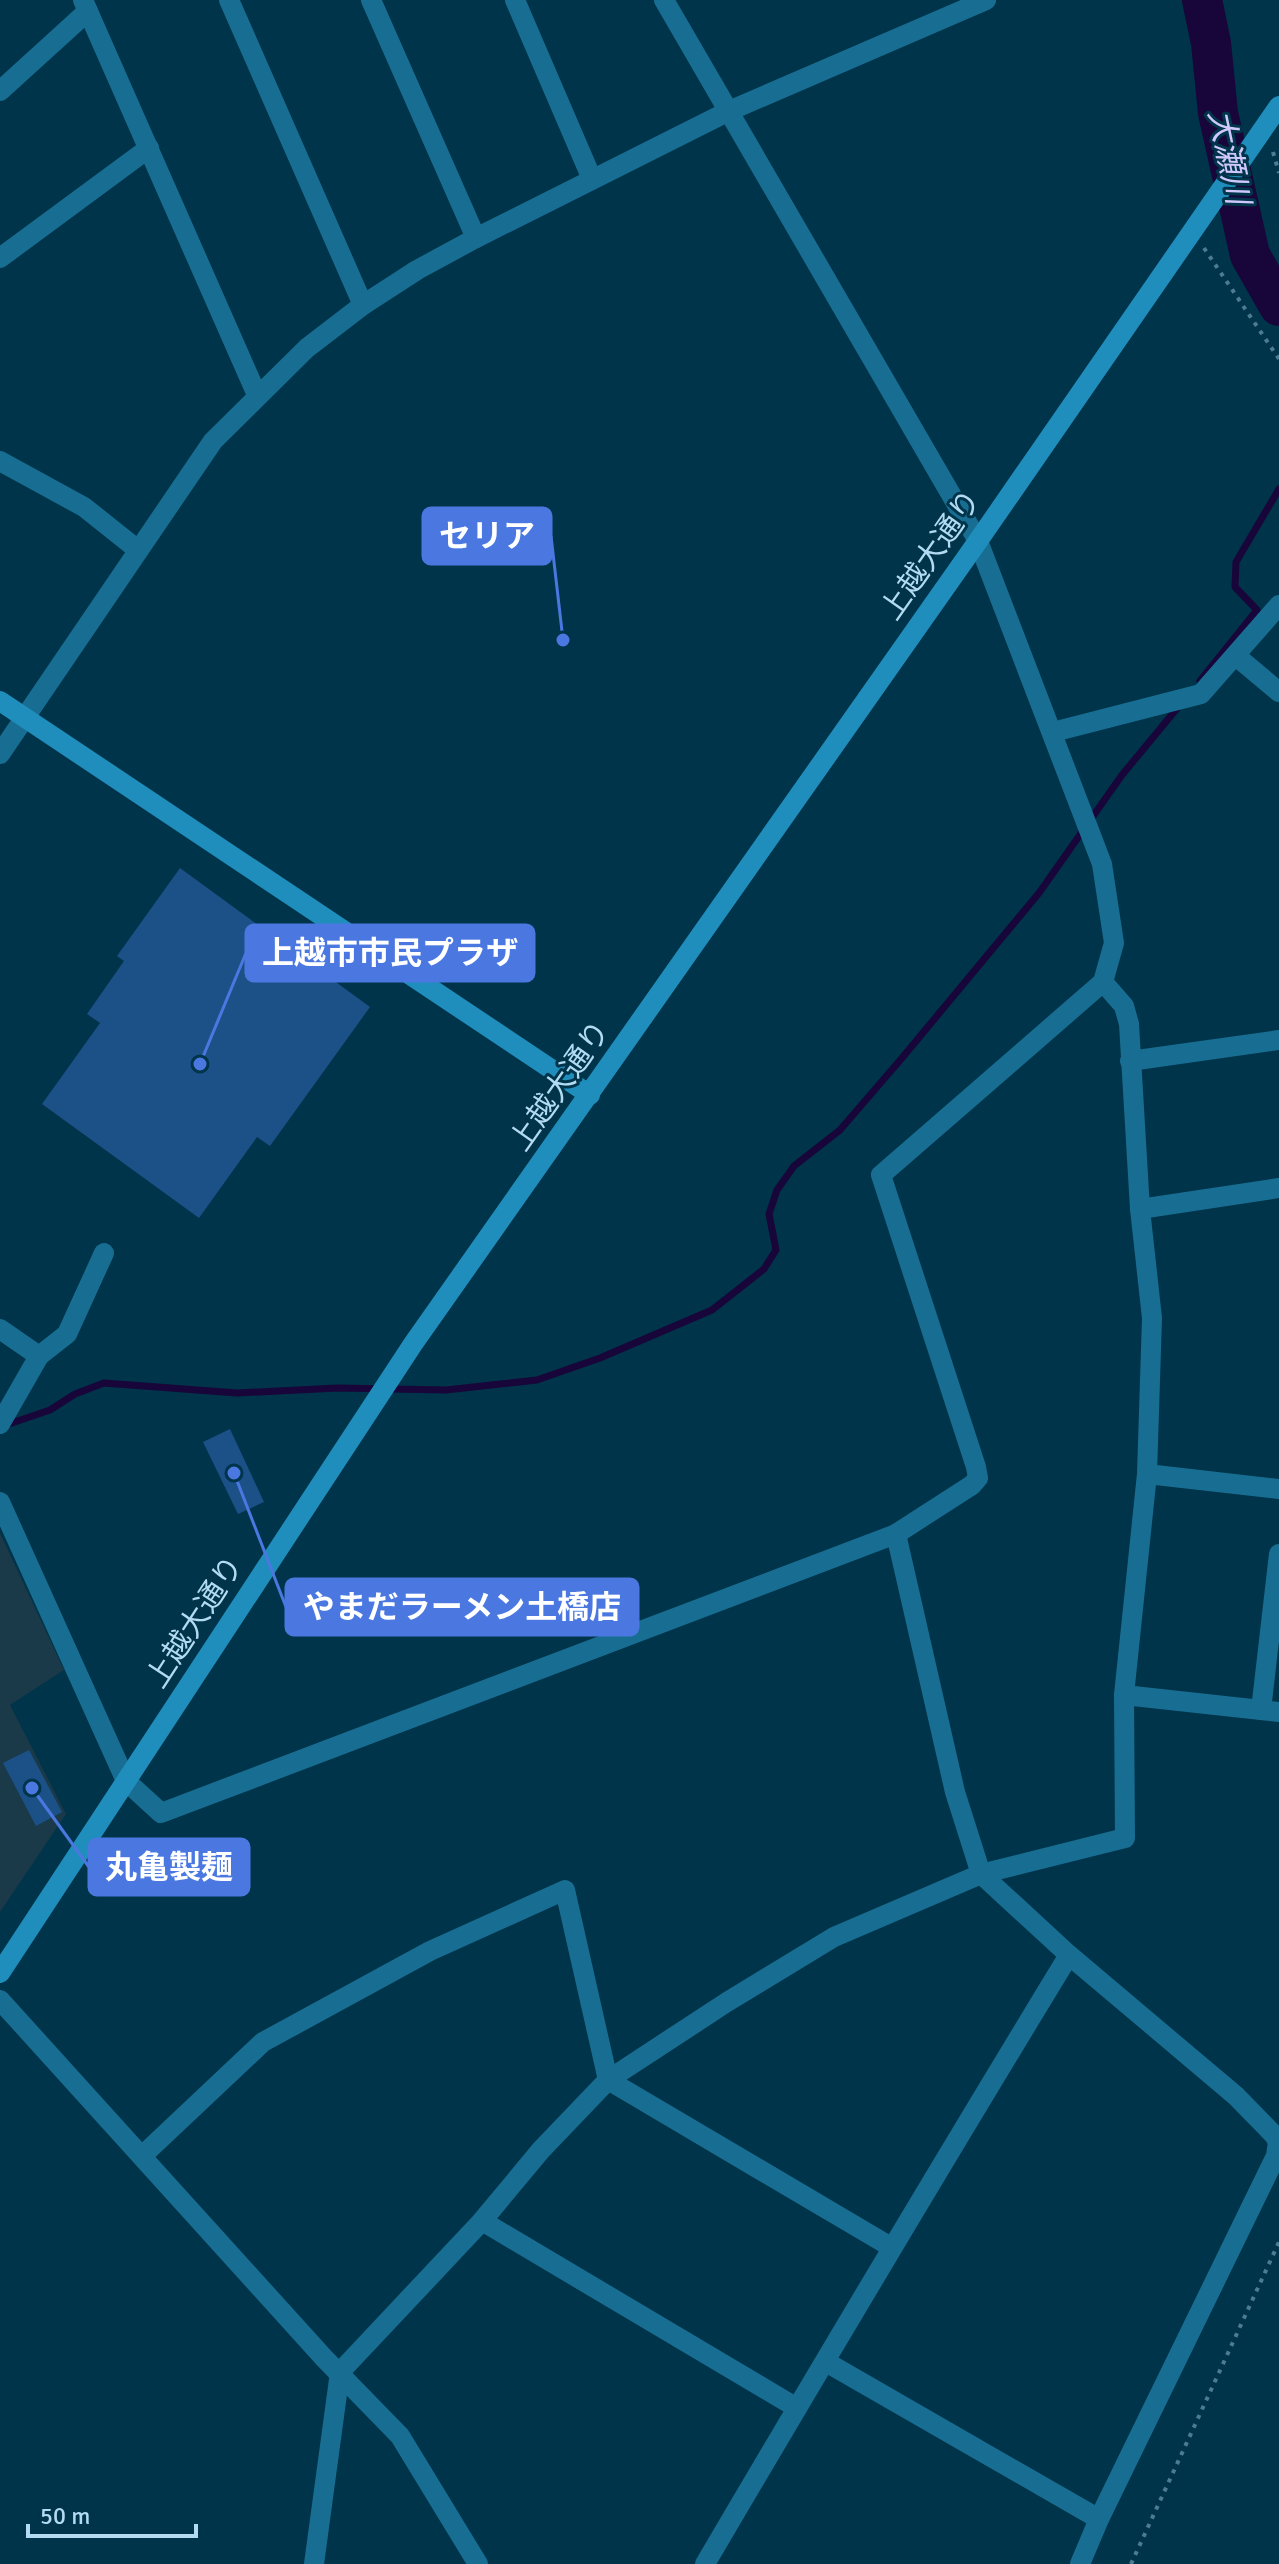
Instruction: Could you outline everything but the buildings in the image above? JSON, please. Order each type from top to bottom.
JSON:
[{"type":"main road","name":"上越大通り","points":[[0,1973],[413,1344],[978,541],[1279,106]]},
{"type":"main road","points":[[0,701],[590,1095]]},
{"type":"street","points":[[229,0],[363,305]]},
{"type":"street","points":[[371,0],[476,238]]},
{"type":"street","points":[[515,0],[592,179]]},
{"type":"street","points":[[0,1502],[126,1781],[161,1813],[896,1534],[978,1478],[881,1175],[1103,982],[1114,943],[1102,864],[978,541],[664,0]]},
{"type":"street","points":[[0,754],[213,441],[307,348],[363,305],[417,270],[476,238],[729,111],[986,0]]},
{"type":"street","points":[[0,91],[85,6],[257,395]]},
{"type":"street","points":[[0,258],[149,148]]},
{"type":"street","points":[[0,461],[84,507],[138,550]]},
{"type":"street","points":[[1053,732],[1201,694],[1279,605]]},
{"type":"street","points":[[1236,656],[1279,692]]},
{"type":"street","points":[[314,2564],[340,2372],[482,2221],[541,2150],[608,2080],[834,1937],[981,1874],[1125,1838],[1124,1695],[1147,1474],[1152,1318],[1140,1209],[1129,1024],[1124,1006],[1103,982]]},
{"type":"street","points":[[1130,1061],[1279,1040]]},
{"type":"street","points":[[1140,1209],[1279,1188]]},
{"type":"street","points":[[0,1424],[39,1356],[67,1334],[104,1253]]},
{"type":"street","points":[[0,1329],[39,1356]]},
{"type":"street","points":[[1147,1474],[1279,1489]]},
{"type":"street","points":[[896,1534],[955,1792],[981,1874],[1069,1955],[1236,2096],[1278,2142],[1276,2156],[1080,2564]]},
{"type":"street","points":[[1124,1695],[1270,1711],[1279,1554]]},
{"type":"street","points":[[142,2156],[263,2042],[430,1951],[565,1890],[608,2080],[891,2247]]},
{"type":"street","points":[[705,2564],[891,2247],[1069,1955]]},
{"type":"street","points":[[0,2000],[400,2436],[478,2564]]},
{"type":"street","points":[[482,2221],[797,2408]]},
{"type":"street","points":[[826,2362],[1099,2519]]},
{"type":"path","points":[[1188,236],[1279,359]]},
{"type":"path","points":[[1131,2564],[1279,2242]]},
{"type":"shaded area","points":[[0,1533],[64,1670],[10,1705],[66,1814],[0,1912]]},
{"type":"waterway","name":"大瀬川","points":[[1202,0],[1211,43],[1218,113],[1250,255],[1279,306]]},
{"type":"waterway","points":[[1200,681],[1257,610],[1235,587],[1236,562],[1279,489]]},
{"type":"waterway","points":[[6,1425],[50,1410],[75,1394],[104,1383],[237,1393],[337,1388],[446,1390],[537,1380],[600,1358],[712,1310],[764,1269],[776,1250],[769,1214],[777,1190],[794,1166],[840,1130],[902,1058],[1039,893],[1122,775],[1179,706]]},
{"type":"place","name":"セリア","points":[[563,640]]},
{"type":"place","name":"上越市市民プラザ","points":[[200,1064]]},
{"type":"place","name":"やまだラーメン土橋店","points":[[234,1473]]},
{"type":"place","name":"丸亀製麺","points":[[32,1788]]}]
